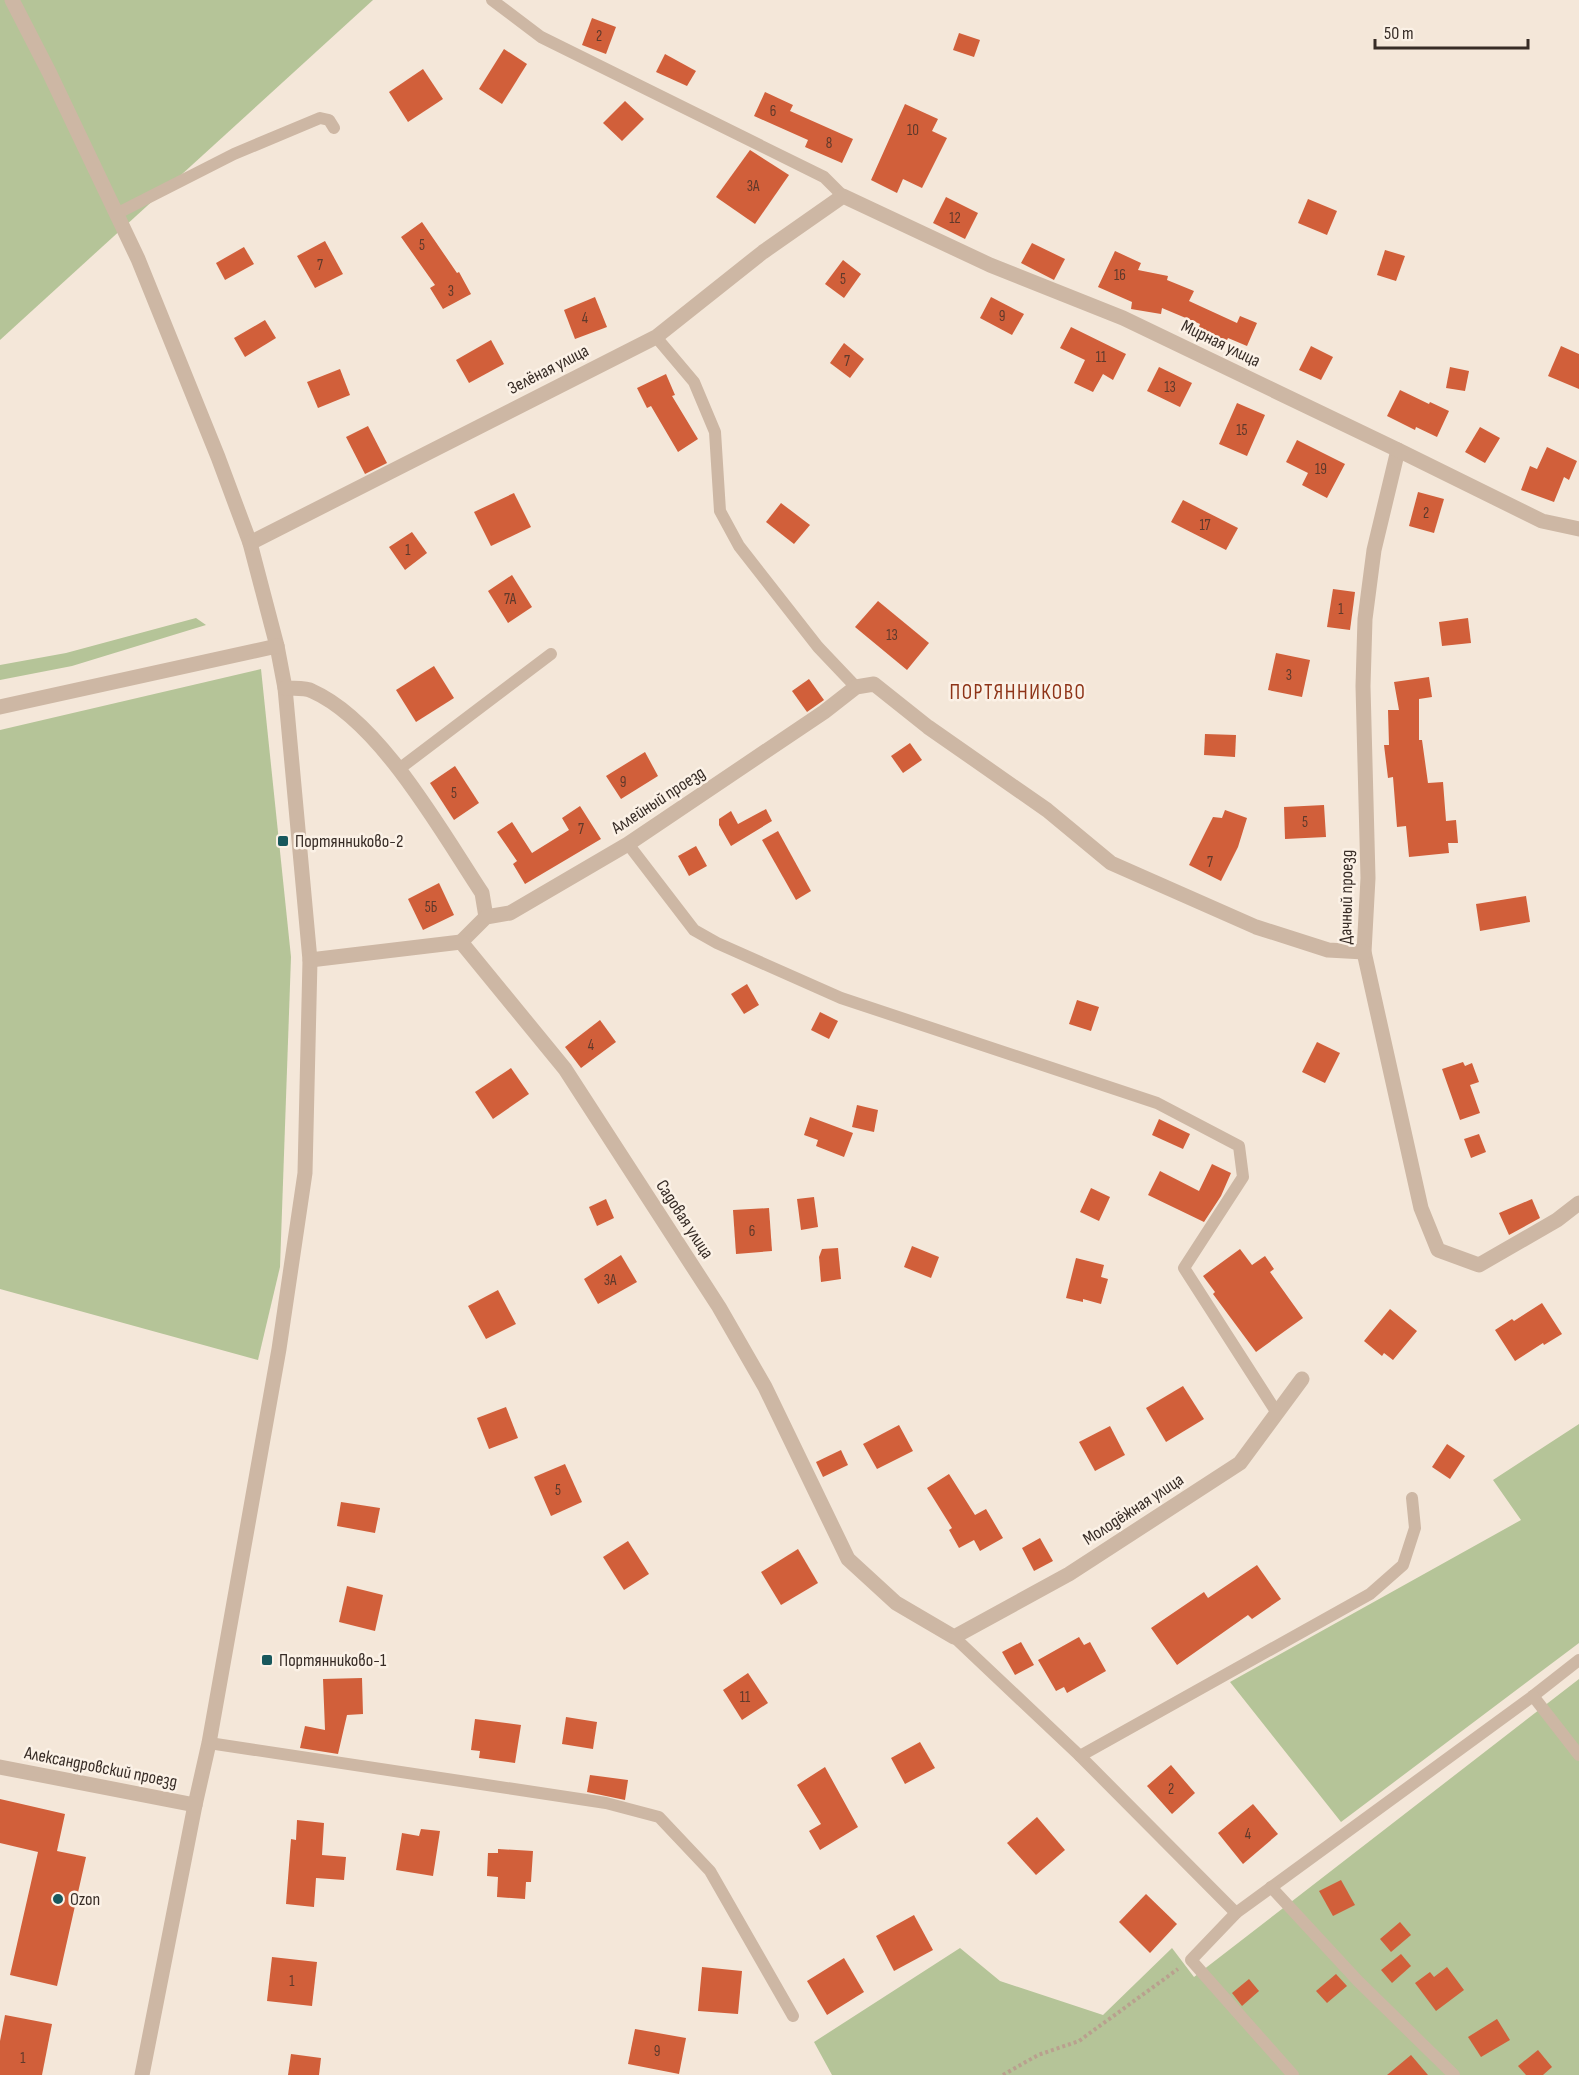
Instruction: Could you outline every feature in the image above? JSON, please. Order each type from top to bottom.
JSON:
[{"type":"street","points":[[12,0],[138,259],[214,446],[250,543],[277,646],[285,688],[309,960],[305,1173],[279,1349],[209,1743],[142,2075]]},
{"type":"street","name":"Зелёная улица","points":[[250,543],[656,337],[763,252],[843,196]]},
{"type":"street","name":"Мирная улица","points":[[843,196],[990,265],[1123,318],[1542,521],[1578,527]]},
{"type":"street","name":"Дачный проезд","points":[[1398,450],[1374,550],[1365,619],[1363,686],[1368,878],[1364,952],[1422,1208],[1438,1250],[1479,1265],[1557,1221],[1579,1203]]},
{"type":"street","points":[[0,707],[277,646]]},
{"type":"street","name":"Аллейный проезд","points":[[486,917],[510,914],[628,844],[825,712],[856,687],[874,684],[928,727],[1047,810],[1111,863],[1256,927],[1328,950],[1364,952]]},
{"type":"street","points":[[285,688],[310,690],[349,714],[399,770],[482,893],[486,917],[461,942],[309,960]]},
{"type":"street","name":"Садовая улица","points":[[461,942],[566,1069],[719,1307],[765,1387],[849,1560],[896,1603],[954,1637]]},
{"type":"street","name":"Молодёжная улица","points":[[954,1637],[1069,1574],[1240,1463],[1302,1379]]},
{"type":"street","name":"Александровский проезд","points":[[0,1767],[195,1805]]},
{"type":"lane","points":[[492,0],[541,37],[824,177],[843,196]]},
{"type":"lane","points":[[117,213],[234,154],[320,118],[329,120],[334,128]]},
{"type":"lane","points":[[656,337],[694,382],[715,432],[720,511],[739,546],[818,647],[856,687]]},
{"type":"lane","points":[[399,770],[551,654]]},
{"type":"lane","points":[[628,844],[694,930],[717,943],[841,998],[1157,1103],[1239,1146],[1243,1177],[1184,1268],[1277,1413]]},
{"type":"lane","points":[[1080,1756],[1370,1594],[1403,1565],[1415,1528],[1412,1498]]},
{"type":"lane","points":[[954,1637],[1080,1756],[1236,1912]]},
{"type":"lane","points":[[1293,2075],[1191,1960],[1236,1912],[1579,1660]]},
{"type":"lane","points":[[1533,1696],[1579,1755]]},
{"type":"lane","points":[[209,1743],[606,1803],[659,1817],[710,1871],[794,2016]]},
{"type":"lane","points":[[1271,1887],[1358,1981],[1454,2075]]},
{"type":"path","points":[[1003,2075],[1038,2055],[1079,2041],[1191,1960]]},
{"type":"green space","points":[[0,0],[373,0],[0,340]]},
{"type":"green space","points":[[196,618],[206,625],[72,666],[0,680],[0,665],[66,653]]},
{"type":"green space","points":[[261,669],[291,957],[280,1267],[258,1360],[0,1289],[0,730]]},
{"type":"green space","points":[[1579,1424],[1579,1643],[1341,1822],[1230,1682],[1521,1520],[1493,1480]]},
{"type":"green space","points":[[1579,1679],[1579,2075],[832,2075],[814,2042],[960,1948],[1000,1981],[1103,2015],[1172,1948],[1194,1977]]},
{"type":"building","points":[[592,18],[616,27],[606,54],[582,45]]},
{"type":"building","points":[[959,33],[980,40],[974,57],[953,50]]},
{"type":"building","points":[[504,49],[527,64],[502,104],[479,89]]},
{"type":"building","points":[[665,54],[696,71],[687,86],[656,72]]},
{"type":"building","points":[[423,69],[443,99],[408,122],[389,92]]},
{"type":"building","points":[[765,92],[793,105],[790,111],[853,139],[842,163],[805,147],[808,140],[754,116]]},
{"type":"building","points":[[625,101],[644,119],[622,141],[603,123]]},
{"type":"building","points":[[905,104],[938,119],[932,131],[947,138],[922,188],[903,179],[897,193],[871,180]]},
{"type":"building","points":[[750,150],[789,175],[755,224],[716,197]]},
{"type":"building","points":[[946,197],[978,213],[965,239],[933,223]]},
{"type":"building","points":[[1308,199],[1337,211],[1327,235],[1298,223]]},
{"type":"building","points":[[422,222],[457,273],[459,272],[471,294],[443,309],[430,288],[435,285],[401,237]]},
{"type":"building","points":[[325,241],[343,274],[315,288],[297,256]]},
{"type":"building","points":[[1032,243],[1065,259],[1054,280],[1021,263]]},
{"type":"building","points":[[244,247],[254,264],[225,280],[216,263]]},
{"type":"building","points":[[1385,250],[1405,256],[1396,281],[1377,275]]},
{"type":"building","points":[[1115,251],[1141,263],[1138,270],[1168,276],[1167,280],[1194,291],[1189,301],[1237,323],[1240,316],[1257,323],[1247,346],[1228,338],[1226,342],[1198,329],[1200,324],[1162,308],[1161,314],[1131,309],[1132,302],[1098,287]]},
{"type":"building","points":[[843,260],[861,274],[844,298],[825,284]]},
{"type":"building","points":[[595,297],[607,327],[575,339],[564,310]]},
{"type":"building","points":[[991,297],[1024,314],[1012,335],[980,318]]},
{"type":"building","points":[[265,320],[276,338],[245,357],[234,338]]},
{"type":"building","points":[[1071,327],[1126,354],[1113,380],[1103,374],[1093,392],[1074,383],[1085,360],[1060,348]]},
{"type":"building","points":[[491,340],[504,364],[469,383],[456,360]]},
{"type":"building","points":[[844,343],[864,359],[850,378],[830,363]]},
{"type":"building","points":[[1311,346],[1333,357],[1321,380],[1299,370]]},
{"type":"building","points":[[1561,346],[1579,354],[1579,389],[1548,376]]},
{"type":"building","points":[[1159,367],[1192,383],[1180,407],[1147,391]]},
{"type":"building","points":[[1450,367],[1469,371],[1465,391],[1446,388]]},
{"type":"building","points":[[340,369],[350,395],[318,408],[307,382]]},
{"type":"building","points":[[666,374],[675,395],[672,396],[698,439],[678,452],[651,406],[647,408],[637,388]]},
{"type":"building","points":[[1400,390],[1449,411],[1437,437],[1416,427],[1415,430],[1387,416]]},
{"type":"building","points":[[1237,403],[1265,415],[1247,456],[1219,444]]},
{"type":"building","points":[[368,426],[387,463],[365,474],[346,437]]},
{"type":"building","points":[[1480,427],[1500,438],[1485,463],[1465,452]]},
{"type":"building","points":[[1297,440],[1345,464],[1327,498],[1302,485],[1308,473],[1286,462]]},
{"type":"building","points":[[1547,447],[1577,461],[1569,480],[1564,477],[1554,502],[1521,490],[1530,466],[1537,469]]},
{"type":"building","points":[[1418,492],[1444,499],[1434,533],[1409,526]]},
{"type":"building","points":[[514,493],[531,527],[491,546],[474,512]]},
{"type":"building","points":[[1183,500],[1238,528],[1226,550],[1171,522]]},
{"type":"building","points":[[781,503],[810,525],[794,544],[766,522]]},
{"type":"building","points":[[412,532],[427,553],[405,570],[389,547]]},
{"type":"building","points":[[512,575],[532,607],[508,623],[488,591]]},
{"type":"building","points":[[1333,589],[1355,592],[1350,630],[1327,627]]},
{"type":"building","points":[[878,601],[929,643],[907,670],[855,627]]},
{"type":"building","points":[[1468,618],[1471,643],[1442,646],[1439,622]]},
{"type":"building","points":[[1276,653],[1310,660],[1302,697],[1268,690]]},
{"type":"building","points":[[434,666],[454,698],[416,722],[396,690]]},
{"type":"building","points":[[1429,677],[1432,697],[1419,699],[1419,740],[1422,740],[1428,783],[1443,782],[1446,821],[1456,820],[1458,843],[1448,843],[1449,853],[1409,857],[1406,826],[1397,827],[1393,777],[1388,778],[1384,745],[1389,745],[1388,710],[1399,710],[1394,682]]},
{"type":"building","points":[[809,679],[824,700],[807,712],[792,691]]},
{"type":"building","points":[[1205,734],[1236,735],[1235,757],[1204,755]]},
{"type":"building","points":[[910,743],[922,760],[903,773],[891,756]]},
{"type":"building","points":[[645,752],[658,776],[621,799],[606,776]]},
{"type":"building","points":[[455,766],[479,803],[454,820],[430,783]]},
{"type":"building","points":[[1324,805],[1326,837],[1285,839],[1284,807]]},
{"type":"building","points":[[580,806],[601,839],[525,884],[513,864],[517,861],[497,832],[512,822],[532,853],[569,830],[562,818]]},
{"type":"building","points":[[766,809],[772,821],[731,846],[719,825],[719,819],[731,811],[738,824]]},
{"type":"building","points":[[1225,810],[1247,818],[1238,847],[1221,881],[1189,865],[1213,817],[1222,818]]},
{"type":"building","points":[[778,831],[811,891],[796,900],[762,840]]},
{"type":"building","points":[[696,846],[707,866],[689,876],[678,856]]},
{"type":"building","points":[[439,883],[454,915],[423,930],[408,899]]},
{"type":"building","points":[[1526,896],[1530,922],[1480,931],[1476,904]]},
{"type":"building","points":[[747,984],[759,1005],[744,1014],[731,994]]},
{"type":"building","points":[[1077,1000],[1099,1007],[1091,1031],[1069,1024]]},
{"type":"building","points":[[820,1012],[838,1021],[829,1039],[811,1030]]},
{"type":"building","points":[[600,1020],[616,1042],[581,1068],[565,1047]]},
{"type":"building","points":[[1317,1042],[1340,1053],[1325,1083],[1302,1072]]},
{"type":"building","points":[[1463,1062],[1465,1066],[1472,1063],[1479,1082],[1470,1085],[1480,1113],[1460,1120],[1442,1069]]},
{"type":"building","points":[[511,1068],[529,1094],[493,1119],[475,1092]]},
{"type":"building","points":[[857,1105],[878,1110],[874,1132],[852,1127]]},
{"type":"building","points":[[810,1117],[853,1133],[844,1157],[816,1146],[818,1140],[804,1135]]},
{"type":"building","points":[[1159,1119],[1190,1134],[1183,1149],[1152,1135]]},
{"type":"building","points":[[1479,1134],[1486,1152],[1471,1158],[1464,1139]]},
{"type":"building","points":[[1212,1164],[1231,1173],[1221,1196],[1204,1222],[1148,1195],[1160,1171],[1199,1191]]},
{"type":"building","points":[[1091,1188],[1110,1197],[1099,1221],[1080,1212]]},
{"type":"building","points":[[814,1197],[818,1227],[801,1230],[797,1199]]},
{"type":"building","points":[[606,1199],[614,1218],[597,1226],[589,1207]]},
{"type":"building","points":[[1532,1199],[1540,1218],[1509,1235],[1499,1213]]},
{"type":"building","points":[[769,1208],[772,1251],[736,1254],[733,1210]]},
{"type":"building","points":[[912,1246],[939,1257],[931,1278],[904,1267]]},
{"type":"building","points":[[838,1248],[841,1279],[821,1282],[819,1257],[822,1249]]},
{"type":"building","points":[[1240,1249],[1252,1265],[1265,1256],[1274,1269],[1270,1272],[1303,1318],[1256,1352],[1213,1294],[1215,1292],[1203,1276]]},
{"type":"building","points":[[621,1255],[637,1282],[598,1304],[584,1279]]},
{"type":"building","points":[[1076,1258],[1104,1265],[1101,1277],[1108,1279],[1101,1304],[1083,1299],[1083,1302],[1066,1298]]},
{"type":"building","points":[[498,1290],[516,1324],[486,1339],[468,1306]]},
{"type":"building","points":[[1542,1303],[1562,1334],[1515,1361],[1495,1330]]},
{"type":"building","points":[[1390,1309],[1417,1331],[1393,1360],[1384,1353],[1382,1356],[1364,1341]]},
{"type":"building","points":[[1183,1386],[1204,1419],[1166,1442],[1146,1408]]},
{"type":"building","points":[[506,1407],[518,1438],[489,1449],[477,1418]]},
{"type":"building","points":[[899,1425],[913,1451],[877,1469],[863,1444]]},
{"type":"building","points":[[1110,1426],[1125,1455],[1095,1471],[1079,1442]]},
{"type":"building","points":[[1447,1444],[1465,1456],[1450,1479],[1432,1467]]},
{"type":"building","points":[[841,1450],[848,1465],[823,1477],[816,1462]]},
{"type":"building","points":[[565,1464],[582,1502],[551,1516],[534,1477]]},
{"type":"building","points":[[949,1474],[975,1515],[986,1509],[1003,1538],[980,1551],[974,1540],[959,1548],[949,1530],[952,1528],[927,1488]]},
{"type":"building","points":[[341,1502],[380,1508],[375,1533],[337,1526]]},
{"type":"building","points":[[1040,1538],[1053,1561],[1034,1571],[1022,1548]]},
{"type":"building","points":[[628,1541],[649,1574],[624,1590],[603,1557]]},
{"type":"building","points":[[798,1549],[818,1583],[781,1605],[761,1572]]},
{"type":"building","points":[[1257,1565],[1281,1599],[1252,1619],[1248,1615],[1177,1665],[1151,1628],[1204,1592],[1208,1598]]},
{"type":"building","points":[[347,1586],[383,1595],[375,1631],[339,1622]]},
{"type":"building","points":[[1079,1637],[1084,1645],[1090,1642],[1106,1671],[1067,1693],[1064,1687],[1056,1691],[1038,1660]]},
{"type":"building","points":[[1021,1642],[1034,1665],[1015,1675],[1002,1652]]},
{"type":"building","points":[[748,1673],[768,1703],[742,1720],[723,1690]]},
{"type":"building","points":[[362,1678],[363,1714],[347,1715],[338,1754],[300,1748],[305,1726],[325,1730],[323,1679]]},
{"type":"building","points":[[566,1717],[597,1722],[593,1749],[562,1744]]},
{"type":"building","points":[[475,1719],[521,1725],[515,1763],[479,1758],[480,1751],[471,1750]]},
{"type":"building","points":[[920,1742],[935,1768],[905,1784],[891,1758]]},
{"type":"building","points":[[1171,1765],[1195,1793],[1172,1814],[1147,1786]]},
{"type":"building","points":[[825,1767],[858,1827],[820,1850],[809,1831],[821,1824],[797,1785]]},
{"type":"building","points":[[590,1775],[628,1780],[625,1800],[587,1792]]},
{"type":"building","points":[[0,1799],[65,1814],[57,1851],[86,1857],[57,1986],[10,1975],[38,1852],[0,1843]]},
{"type":"building","points":[[1253,1804],[1278,1834],[1243,1864],[1218,1833]]},
{"type":"building","points":[[1037,1817],[1065,1850],[1036,1875],[1007,1843]]},
{"type":"building","points":[[297,1820],[324,1823],[322,1855],[346,1857],[344,1880],[316,1878],[314,1907],[286,1904],[291,1839],[296,1840]]},
{"type":"building","points":[[421,1829],[440,1831],[433,1876],[396,1870],[402,1833],[419,1836]]},
{"type":"building","points":[[498,1849],[533,1851],[531,1882],[526,1882],[525,1899],[497,1897],[498,1877],[487,1876],[488,1853],[498,1853]]},
{"type":"building","points":[[1341,1880],[1355,1905],[1333,1916],[1319,1891]]},
{"type":"building","points":[[1146,1894],[1177,1924],[1150,1953],[1119,1922]]},
{"type":"building","points":[[914,1915],[933,1950],[894,1971],[876,1936]]},
{"type":"building","points":[[1400,1922],[1411,1935],[1391,1952],[1380,1939]]},
{"type":"building","points":[[1401,1954],[1411,1966],[1392,1983],[1381,1970]]},
{"type":"building","points":[[272,1957],[317,1962],[312,2006],[267,2001]]},
{"type":"building","points":[[844,1958],[864,1992],[827,2015],[807,1981]]},
{"type":"building","points":[[702,1967],[742,1971],[738,2014],[698,2011]]},
{"type":"building","points":[[1447,1967],[1464,1990],[1436,2011],[1415,1983],[1430,1972],[1434,1977]]},
{"type":"building","points":[[1336,1974],[1347,1986],[1327,2003],[1316,1991]]},
{"type":"building","points":[[1249,1979],[1259,1991],[1242,2006],[1232,1993]]},
{"type":"building","points":[[5,2015],[52,2024],[42,2075],[0,2075],[0,2041]]},
{"type":"building","points":[[1497,2019],[1510,2040],[1481,2057],[1468,2037]]},
{"type":"building","points":[[635,2029],[686,2038],[679,2074],[628,2064]]},
{"type":"building","points":[[1538,2050],[1552,2067],[1543,2075],[1526,2075],[1518,2066]]},
{"type":"building","points":[[291,2054],[321,2058],[319,2075],[288,2075]]},
{"type":"building","points":[[1411,2055],[1428,2075],[1387,2075]]},
{"type":"place","name":"Портянниково-2","points":[[283,841]]},
{"type":"place","name":"Портянниково-1","points":[[267,1660]]},
{"type":"place","name":"Ozon","points":[[58,1899]]},
{"type":"district","name":"ПОРТЯННИКОВО","points":[[1018,692]]}]
